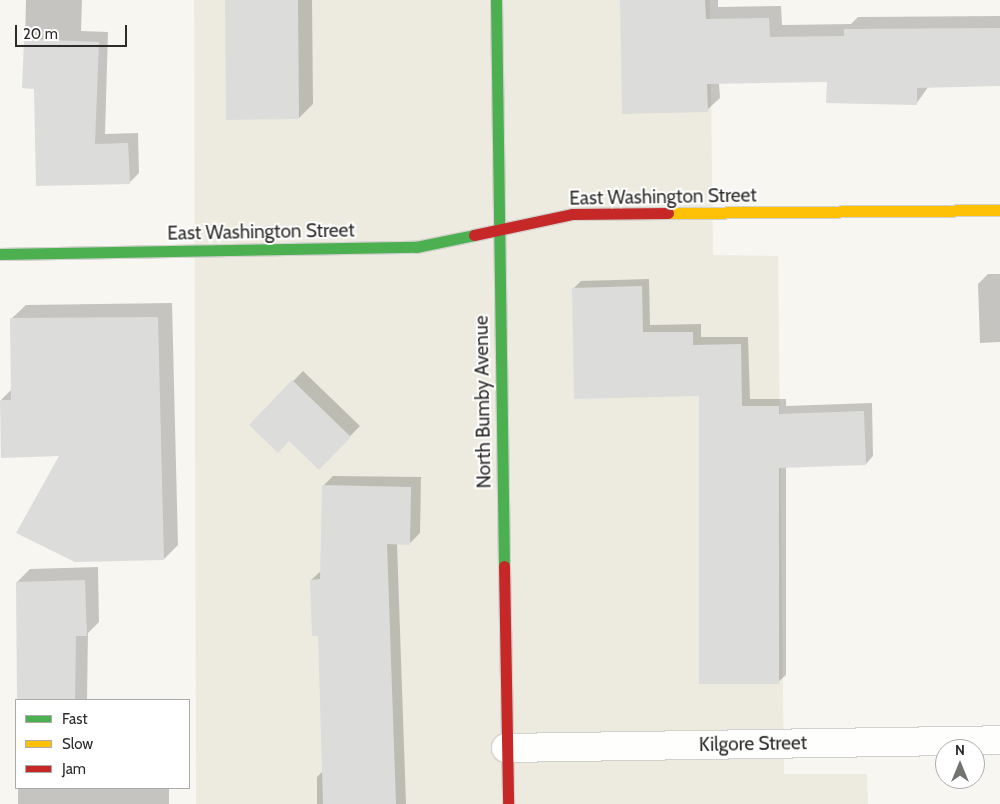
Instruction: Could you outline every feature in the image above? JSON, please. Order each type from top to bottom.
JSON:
[{"type":"street","name":"North Bumby Avenue","points":[[496,0],[508,804]]},
{"type":"street","name":"East Washington Street","points":[[0,254],[416,247],[572,214],[1000,210]]},
{"type":"street","name":"Kilgore Street","points":[[506,748],[1000,740]]},
{"type":"shaded area","points":[[194,0],[710,0],[713,255],[778,256],[784,774],[867,774],[868,804],[196,804]]},
{"type":"building","points":[[225,0],[298,0],[299,119],[226,120]]},
{"type":"building","points":[[620,0],[705,0],[706,19],[769,18],[770,37],[844,36],[844,29],[1000,28],[1000,86],[917,88],[917,105],[826,103],[827,82],[707,84],[708,112],[622,114]]},
{"type":"building","points":[[24,39],[99,42],[95,144],[128,143],[130,184],[36,186],[34,89],[22,88]]},
{"type":"building","points":[[642,286],[643,332],[693,332],[693,345],[741,344],[742,406],[779,406],[779,414],[864,411],[866,465],[779,468],[779,684],[699,684],[699,396],[574,399],[572,288]]},
{"type":"building","points":[[158,317],[164,560],[75,562],[16,533],[59,456],[1,458],[0,400],[11,400],[10,318]]},
{"type":"building","points":[[292,380],[351,437],[319,470],[289,441],[278,453],[249,425]]},
{"type":"building","points":[[322,485],[411,487],[410,545],[387,544],[396,804],[323,804],[318,636],[312,636],[310,580],[320,579]]},
{"type":"building","points":[[85,580],[87,636],[76,636],[75,699],[17,699],[16,582]]},
{"type":"traffic: fast","points":[[496,0],[504,566]]},
{"type":"traffic: fast","points":[[0,254],[416,247],[474,235]]},
{"type":"traffic: slow","points":[[668,213],[1000,210]]},
{"type":"traffic: jam","points":[[474,235],[572,214],[668,213]]},
{"type":"traffic: jam","points":[[504,566],[508,804]]}]
